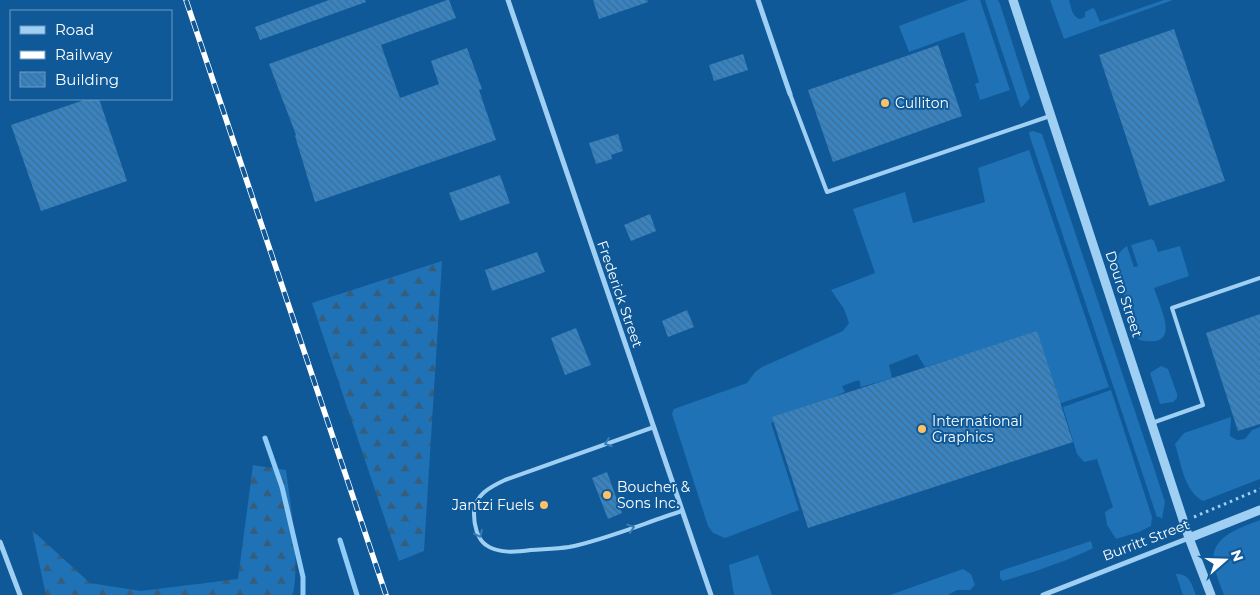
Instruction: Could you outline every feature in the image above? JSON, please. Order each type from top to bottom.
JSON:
[{"type":"street","name":"Frederick Street","points":[[508,0],[711,595]]},
{"type":"street","points":[[758,0],[790,94]]},
{"type":"street","name":"Douro Street","points":[[1013,0],[1189,538],[1211,595]]},
{"type":"street","name":"Burritt Street","points":[[1042,595],[1260,510]]},
{"type":"street","points":[[0,542],[20,595]]},
{"type":"lane","points":[[790,94],[827,192],[1051,116]]},
{"type":"lane","points":[[1152,424],[1203,405],[1172,308],[1260,278]]},
{"type":"lane","points":[[654,427],[505,480],[488,488],[479,496],[474,507],[477,533],[485,544],[496,550],[515,552],[569,547],[682,510]]},
{"type":"path","points":[[1184,521],[1260,489]]},
{"type":"green space","points":[[968,0],[980,0],[1010,90],[980,100],[975,84],[979,82],[964,32],[909,52],[899,26]]},
{"type":"green space","points":[[985,0],[998,0],[1000,4],[1030,98],[1021,108]]},
{"type":"green space","points":[[1050,0],[1069,0],[1071,9],[1077,18],[1080,19],[1085,17],[1085,12],[1093,8],[1100,22],[1164,0],[1173,0],[1064,39]]},
{"type":"green space","points":[[1033,131],[1042,134],[1153,465],[1165,502],[1162,519],[1157,517],[1030,137],[1029,132]]},
{"type":"green space","points":[[1029,150],[1109,387],[1061,403],[1058,402],[1035,333],[925,367],[917,354],[889,365],[892,378],[861,387],[859,380],[842,386],[845,392],[771,423],[799,510],[725,538],[713,533],[708,526],[672,414],[674,409],[747,383],[755,372],[762,367],[843,331],[849,323],[844,309],[831,290],[875,273],[853,209],[905,192],[913,223],[985,202],[978,168]]},
{"type":"green space","points":[[1151,239],[1154,241],[1158,252],[1180,246],[1189,276],[1154,288],[1166,326],[1165,334],[1161,339],[1153,341],[1139,340],[1115,268],[1118,256],[1127,246],[1134,267],[1138,266],[1131,245]]},
{"type":"green space","points":[[442,261],[424,551],[399,561],[312,303]]},
{"type":"green space","points":[[1161,366],[1168,369],[1177,398],[1173,402],[1160,404],[1150,373]]},
{"type":"green space","points":[[1111,390],[1152,517],[1151,526],[1116,539],[1107,525],[1105,512],[1113,507],[1097,459],[1084,462],[1077,454],[1063,407]]},
{"type":"green space","points":[[1231,417],[1230,436],[1237,440],[1245,439],[1252,430],[1260,427],[1260,479],[1203,501],[1191,491],[1187,484],[1175,444],[1184,433]]},
{"type":"green space","points":[[253,465],[286,470],[296,564],[293,595],[46,595],[32,530],[90,583],[141,591],[238,579]]},
{"type":"green space","points":[[1260,520],[1260,595],[1224,595],[1214,565],[1213,555],[1216,547],[1227,535],[1235,530]]},
{"type":"green space","points":[[1091,541],[1093,548],[1071,558],[1003,581],[1000,578],[1000,571]]},
{"type":"green space","points":[[758,555],[772,595],[734,595],[729,565]]},
{"type":"green space","points":[[963,569],[971,574],[975,585],[970,590],[957,590],[948,595],[890,595]]},
{"type":"green space","points":[[1176,574],[1187,577],[1196,595],[1183,595]]},
{"type":"building","points":[[329,0],[365,0],[366,2],[260,40],[255,27]]},
{"type":"building","points":[[449,0],[456,18],[381,45],[400,98],[439,84],[431,61],[467,48],[482,89],[479,90],[496,140],[315,202],[296,135],[269,64]]},
{"type":"building","points":[[593,0],[647,0],[648,2],[599,19]]},
{"type":"building","points":[[1174,29],[1225,181],[1149,206],[1099,55]]},
{"type":"building","name":"Culliton","points":[[938,45],[962,116],[833,162],[808,90]]},
{"type":"building","points":[[743,54],[748,70],[714,81],[709,65]]},
{"type":"building","points":[[84,100],[99,100],[127,181],[41,211],[11,125]]},
{"type":"building","points":[[618,134],[623,151],[611,155],[612,159],[596,164],[589,143]]},
{"type":"building","points":[[500,175],[510,203],[460,221],[449,193]]},
{"type":"building","points":[[650,214],[656,231],[631,241],[624,225]]},
{"type":"building","points":[[537,252],[545,272],[492,291],[485,270]]},
{"type":"building","points":[[687,310],[694,327],[668,337],[662,321]]},
{"type":"building","points":[[1260,314],[1260,424],[1238,431],[1206,333]]},
{"type":"building","points":[[576,328],[591,365],[565,375],[551,338]]},
{"type":"building","name":"International Graphics","points":[[1037,331],[1073,442],[808,528],[772,417]]},
{"type":"building","name":"Boucher & Sons Inc.","points":[[607,472],[622,513],[608,519],[592,478]]},
{"type":"waterway","points":[[265,438],[282,487],[303,577],[303,595]]},
{"type":"waterway","points":[[340,540],[357,595]]},
{"type":"railway","points":[[186,0],[386,595]]},
{"type":"place","name":"Culliton","points":[[885,103]]},
{"type":"place","name":"International Graphics","points":[[922,429]]},
{"type":"place","name":"Boucher & Sons Inc.","points":[[607,495]]},
{"type":"place","name":"Jantzi Fuels","points":[[544,505]]}]
